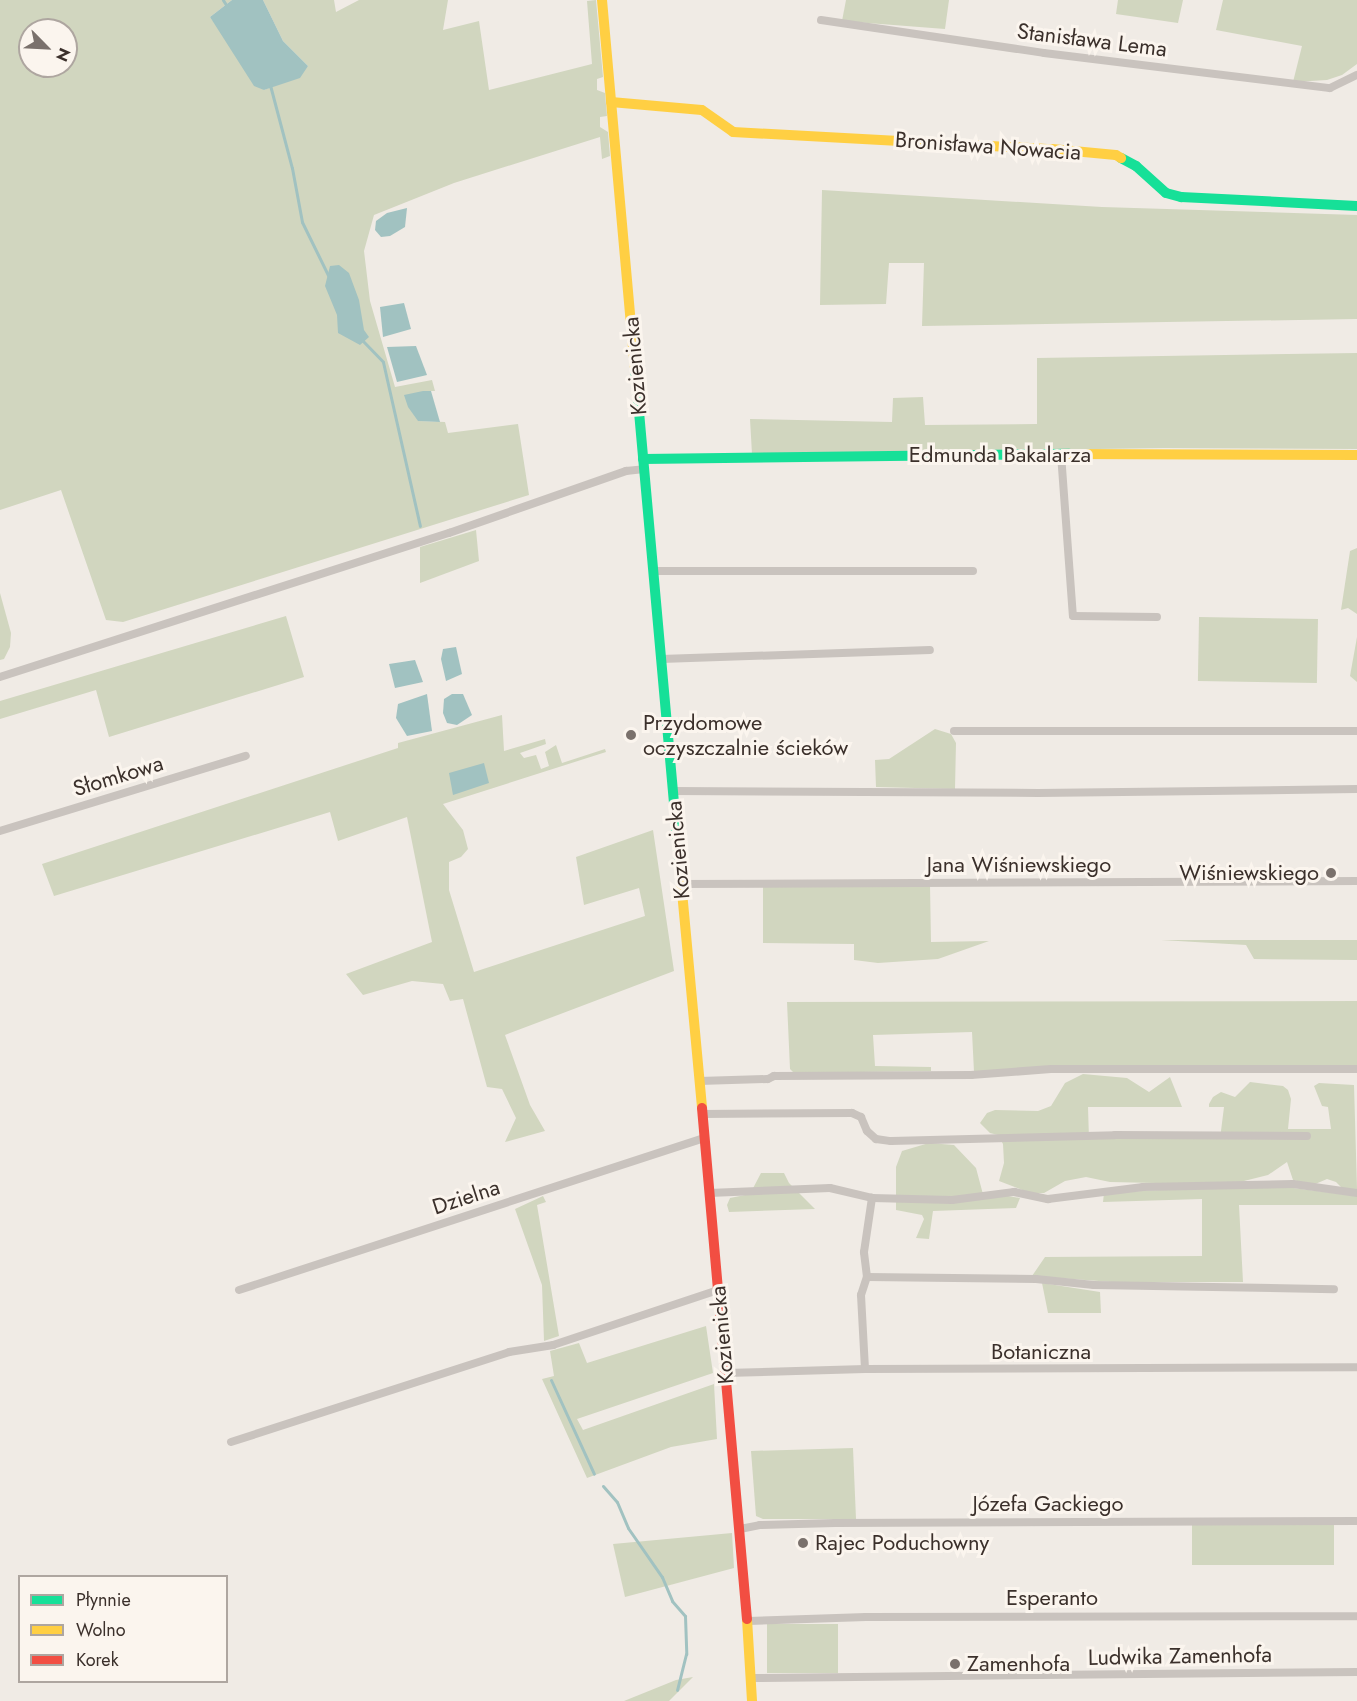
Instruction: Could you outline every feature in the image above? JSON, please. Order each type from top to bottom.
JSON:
[{"type":"main road","name":"Kozienicka","points":[[602,0],[740,1529],[752,1701]]},
{"type":"main road","name":"Bronisława Nowacia","points":[[611,102],[702,111],[733,132],[1030,147],[1116,155],[1132,163],[1166,193],[1181,197],[1357,206]]},
{"type":"main road","name":"Edmunda Bakalarza","points":[[644,464],[1061,454],[1357,455]]},
{"type":"street","name":"Stanisława Lema","points":[[820,20],[1044,52],[1330,88],[1357,75]]},
{"type":"street","points":[[1061,454],[1073,616],[1157,617]]},
{"type":"street","points":[[0,677],[450,533],[644,464]]},
{"type":"street","points":[[653,571],[973,571]]},
{"type":"street","points":[[661,659],[930,650]]},
{"type":"street","points":[[954,731],[1357,731]]},
{"type":"street","name":"Słomkowa","points":[[0,831],[246,756]]},
{"type":"street","points":[[673,791],[1038,793],[1357,789]]},
{"type":"street","name":"Jana Wiśniewskiego","points":[[681,884],[1357,881]]},
{"type":"street","points":[[699,1082],[768,1079],[774,1076],[971,1075],[1051,1069],[1357,1069]]},
{"type":"street","points":[[702,1114],[852,1113],[861,1117],[867,1131],[876,1138],[891,1141],[1115,1135],[1307,1136]]},
{"type":"street","name":"Dzielna","points":[[239,1290],[704,1138]]},
{"type":"street","points":[[709,1193],[830,1188],[872,1197],[952,1200],[1014,1192],[1048,1199],[1143,1187],[1293,1184],[1357,1193]]},
{"type":"street","points":[[865,1369],[860,1313],[861,1296],[867,1277],[864,1252],[872,1197]]},
{"type":"street","points":[[867,1277],[1036,1279],[1094,1285],[1334,1289]]},
{"type":"street","points":[[231,1442],[509,1352],[553,1345],[718,1290]]},
{"type":"street","name":"Botaniczna","points":[[725,1373],[865,1369],[1357,1367]]},
{"type":"street","name":"Józefa Gackiego","points":[[740,1529],[760,1525],[835,1523],[1357,1521]]},
{"type":"street","name":"Esperanto","points":[[748,1621],[878,1617],[1357,1616]]},
{"type":"street","name":"Ludwika Zamenhofa","points":[[752,1678],[1357,1672]]},
{"type":"green space","points":[[0,0],[232,0],[210,17],[264,90],[279,84],[308,66],[283,41],[263,0],[334,0],[336,12],[359,0],[448,0],[443,30],[479,21],[489,90],[592,64],[587,1],[596,0],[603,77],[597,79],[597,90],[605,93],[607,116],[600,117],[600,127],[608,132],[610,156],[602,159],[600,137],[454,183],[374,215],[364,251],[370,301],[395,387],[432,380],[435,391],[423,391],[418,421],[445,422],[448,433],[518,424],[529,495],[123,622],[106,620],[61,490],[0,510]]},
{"type":"green space","points":[[846,0],[949,0],[945,29],[842,21]]},
{"type":"green space","points":[[1118,0],[1183,0],[1178,23],[1116,14]]},
{"type":"green space","points":[[1223,0],[1357,0],[1357,64],[1342,75],[1327,80],[1293,82],[1302,46],[1216,30]]},
{"type":"green space","points":[[822,190],[1102,207],[1357,215],[1357,319],[922,326],[924,263],[889,263],[886,304],[820,305]]},
{"type":"green space","points":[[1357,353],[1357,449],[1164,448],[752,454],[750,419],[892,422],[893,398],[923,397],[925,425],[1037,424],[1037,358]]},
{"type":"green space","points":[[476,530],[479,561],[420,583],[420,547]]},
{"type":"green space","points":[[1357,548],[1357,614],[1348,608],[1341,610],[1350,551]]},
{"type":"green space","points":[[0,593],[11,633],[10,647],[4,659],[0,660]]},
{"type":"green space","points":[[286,616],[304,677],[109,737],[96,690],[0,719],[0,701]]},
{"type":"green space","points":[[1199,617],[1318,619],[1317,683],[1198,681]]},
{"type":"green space","points":[[1357,637],[1357,682],[1350,676]]},
{"type":"green space","points":[[502,715],[504,751],[545,739],[546,744],[520,753],[524,758],[536,755],[541,769],[549,766],[545,752],[556,745],[562,763],[605,749],[606,752],[443,804],[463,830],[468,849],[461,857],[449,862],[449,890],[474,972],[645,916],[639,888],[584,905],[576,857],[653,830],[674,971],[505,1035],[530,1105],[545,1131],[505,1142],[516,1118],[502,1089],[487,1087],[463,999],[450,1001],[443,984],[412,981],[363,995],[346,974],[432,942],[407,817],[338,841],[330,812],[54,896],[42,864],[398,748],[398,743]]},
{"type":"green space","points":[[935,729],[951,734],[956,743],[955,789],[876,787],[875,760],[889,759]]},
{"type":"green space","points":[[930,885],[931,942],[989,941],[938,959],[878,963],[854,960],[854,944],[763,943],[763,887]]},
{"type":"green space","points":[[1161,940],[1357,940],[1357,960],[1254,959],[1246,945]]},
{"type":"green space","points":[[1357,1001],[1357,1066],[1095,1066],[974,1072],[972,1032],[873,1035],[875,1066],[931,1067],[931,1071],[794,1073],[790,1069],[787,1002]]},
{"type":"green space","points":[[1083,1074],[1127,1078],[1149,1092],[1170,1077],[1182,1107],[1088,1107],[1089,1139],[1220,1139],[1224,1107],[1209,1107],[1209,1104],[1213,1097],[1221,1092],[1235,1097],[1250,1082],[1283,1086],[1288,1090],[1291,1099],[1288,1129],[1331,1129],[1328,1107],[1322,1106],[1314,1086],[1319,1083],[1354,1085],[1357,1189],[1343,1189],[1336,1182],[1327,1179],[1313,1185],[1293,1180],[1287,1162],[1268,1175],[1240,1182],[1237,1188],[1293,1188],[1357,1196],[1357,1205],[1239,1205],[1243,1282],[1112,1282],[1032,1276],[1045,1257],[1202,1256],[1202,1199],[1103,1202],[1104,1193],[1179,1189],[1155,1183],[1110,1182],[1086,1177],[1065,1181],[1044,1193],[1030,1193],[999,1181],[1004,1163],[1003,1144],[998,1135],[990,1133],[980,1123],[987,1113],[995,1110],[1038,1111],[1051,1106],[1065,1083]]},
{"type":"green space","points":[[929,1143],[954,1145],[976,1168],[984,1198],[1008,1196],[1020,1198],[1016,1208],[933,1211],[929,1239],[916,1238],[924,1219],[922,1215],[896,1210],[896,1167],[902,1151]]},
{"type":"green space","points":[[761,1173],[784,1173],[789,1183],[815,1209],[729,1212],[727,1205],[730,1198],[750,1194]]},
{"type":"green space","points":[[543,1196],[546,1202],[537,1205],[559,1336],[544,1341],[542,1285],[515,1209]]},
{"type":"green space","points":[[1042,1283],[1100,1292],[1101,1313],[1048,1313]]},
{"type":"green space","points":[[706,1326],[713,1373],[577,1419],[583,1430],[714,1384],[717,1439],[671,1447],[587,1478],[542,1379],[554,1376],[550,1351],[579,1343],[587,1363]]},
{"type":"green space","points":[[853,1448],[856,1519],[763,1519],[756,1516],[751,1451]]},
{"type":"green space","points":[[1192,1525],[1334,1525],[1334,1565],[1192,1565]]},
{"type":"green space","points":[[732,1533],[734,1568],[625,1597],[613,1544]]},
{"type":"green space","points":[[767,1624],[838,1624],[838,1673],[767,1673]]},
{"type":"green space","points":[[693,1677],[669,1701],[624,1701],[676,1680]]},
{"type":"water","points":[[232,0],[263,0],[283,41],[308,66],[300,78],[264,90],[254,86],[210,17]]},
{"type":"water","points":[[407,208],[405,227],[390,236],[381,237],[375,230],[376,221],[387,213]]},
{"type":"water","points":[[339,265],[349,273],[359,300],[364,330],[369,337],[360,345],[338,333],[337,315],[325,286],[330,266]]},
{"type":"water","points":[[404,303],[411,329],[383,337],[380,307]]},
{"type":"water","points":[[416,346],[427,375],[397,382],[387,347]]},
{"type":"water","points":[[431,391],[440,422],[418,421],[408,407],[404,395]]},
{"type":"water","points":[[456,647],[462,674],[446,681],[441,659],[443,649]]},
{"type":"water","points":[[415,660],[423,682],[395,688],[389,664]]},
{"type":"water","points":[[427,694],[432,731],[407,736],[396,718],[398,704]]},
{"type":"water","points":[[452,694],[463,694],[472,715],[457,725],[447,723],[443,713],[444,699]]},
{"type":"water","points":[[484,763],[489,783],[453,795],[449,773]]},
{"type":"waterway","points":[[223,0],[228,8]]},
{"type":"waterway","points":[[270,85],[292,168],[302,222],[328,275]]},
{"type":"waterway","points":[[362,340],[383,362],[420,526]]},
{"type":"waterway","points":[[551,1380],[594,1474]]},
{"type":"waterway","points":[[603,1486],[617,1502],[628,1528],[662,1577],[672,1601],[685,1616],[686,1654],[677,1690]]},
{"type":"traffic: fast","points":[[1121,158],[1136,166],[1166,193],[1181,197],[1357,206]]},
{"type":"traffic: fast","points":[[635,367],[680,870]]},
{"type":"traffic: fast","points":[[643,459],[1069,454]]},
{"type":"traffic: slow","points":[[602,0],[635,367]]},
{"type":"traffic: slow","points":[[611,102],[702,110],[733,132],[1052,149],[1116,155],[1121,158]]},
{"type":"traffic: slow","points":[[1069,454],[1357,455]]},
{"type":"traffic: slow","points":[[680,870],[702,1108]]},
{"type":"traffic: slow","points":[[747,1619],[752,1701]]},
{"type":"traffic: jam","points":[[702,1108],[747,1619]]},
{"type":"place","name":"Przydomowe oczyszczalnie ścieków","points":[[631,735]]},
{"type":"place","name":"Wiśniewskiego","points":[[1331,873]]},
{"type":"place","name":"Rajec Poduchowny","points":[[803,1543]]},
{"type":"place","name":"Zamenhofa","points":[[955,1664]]}]
